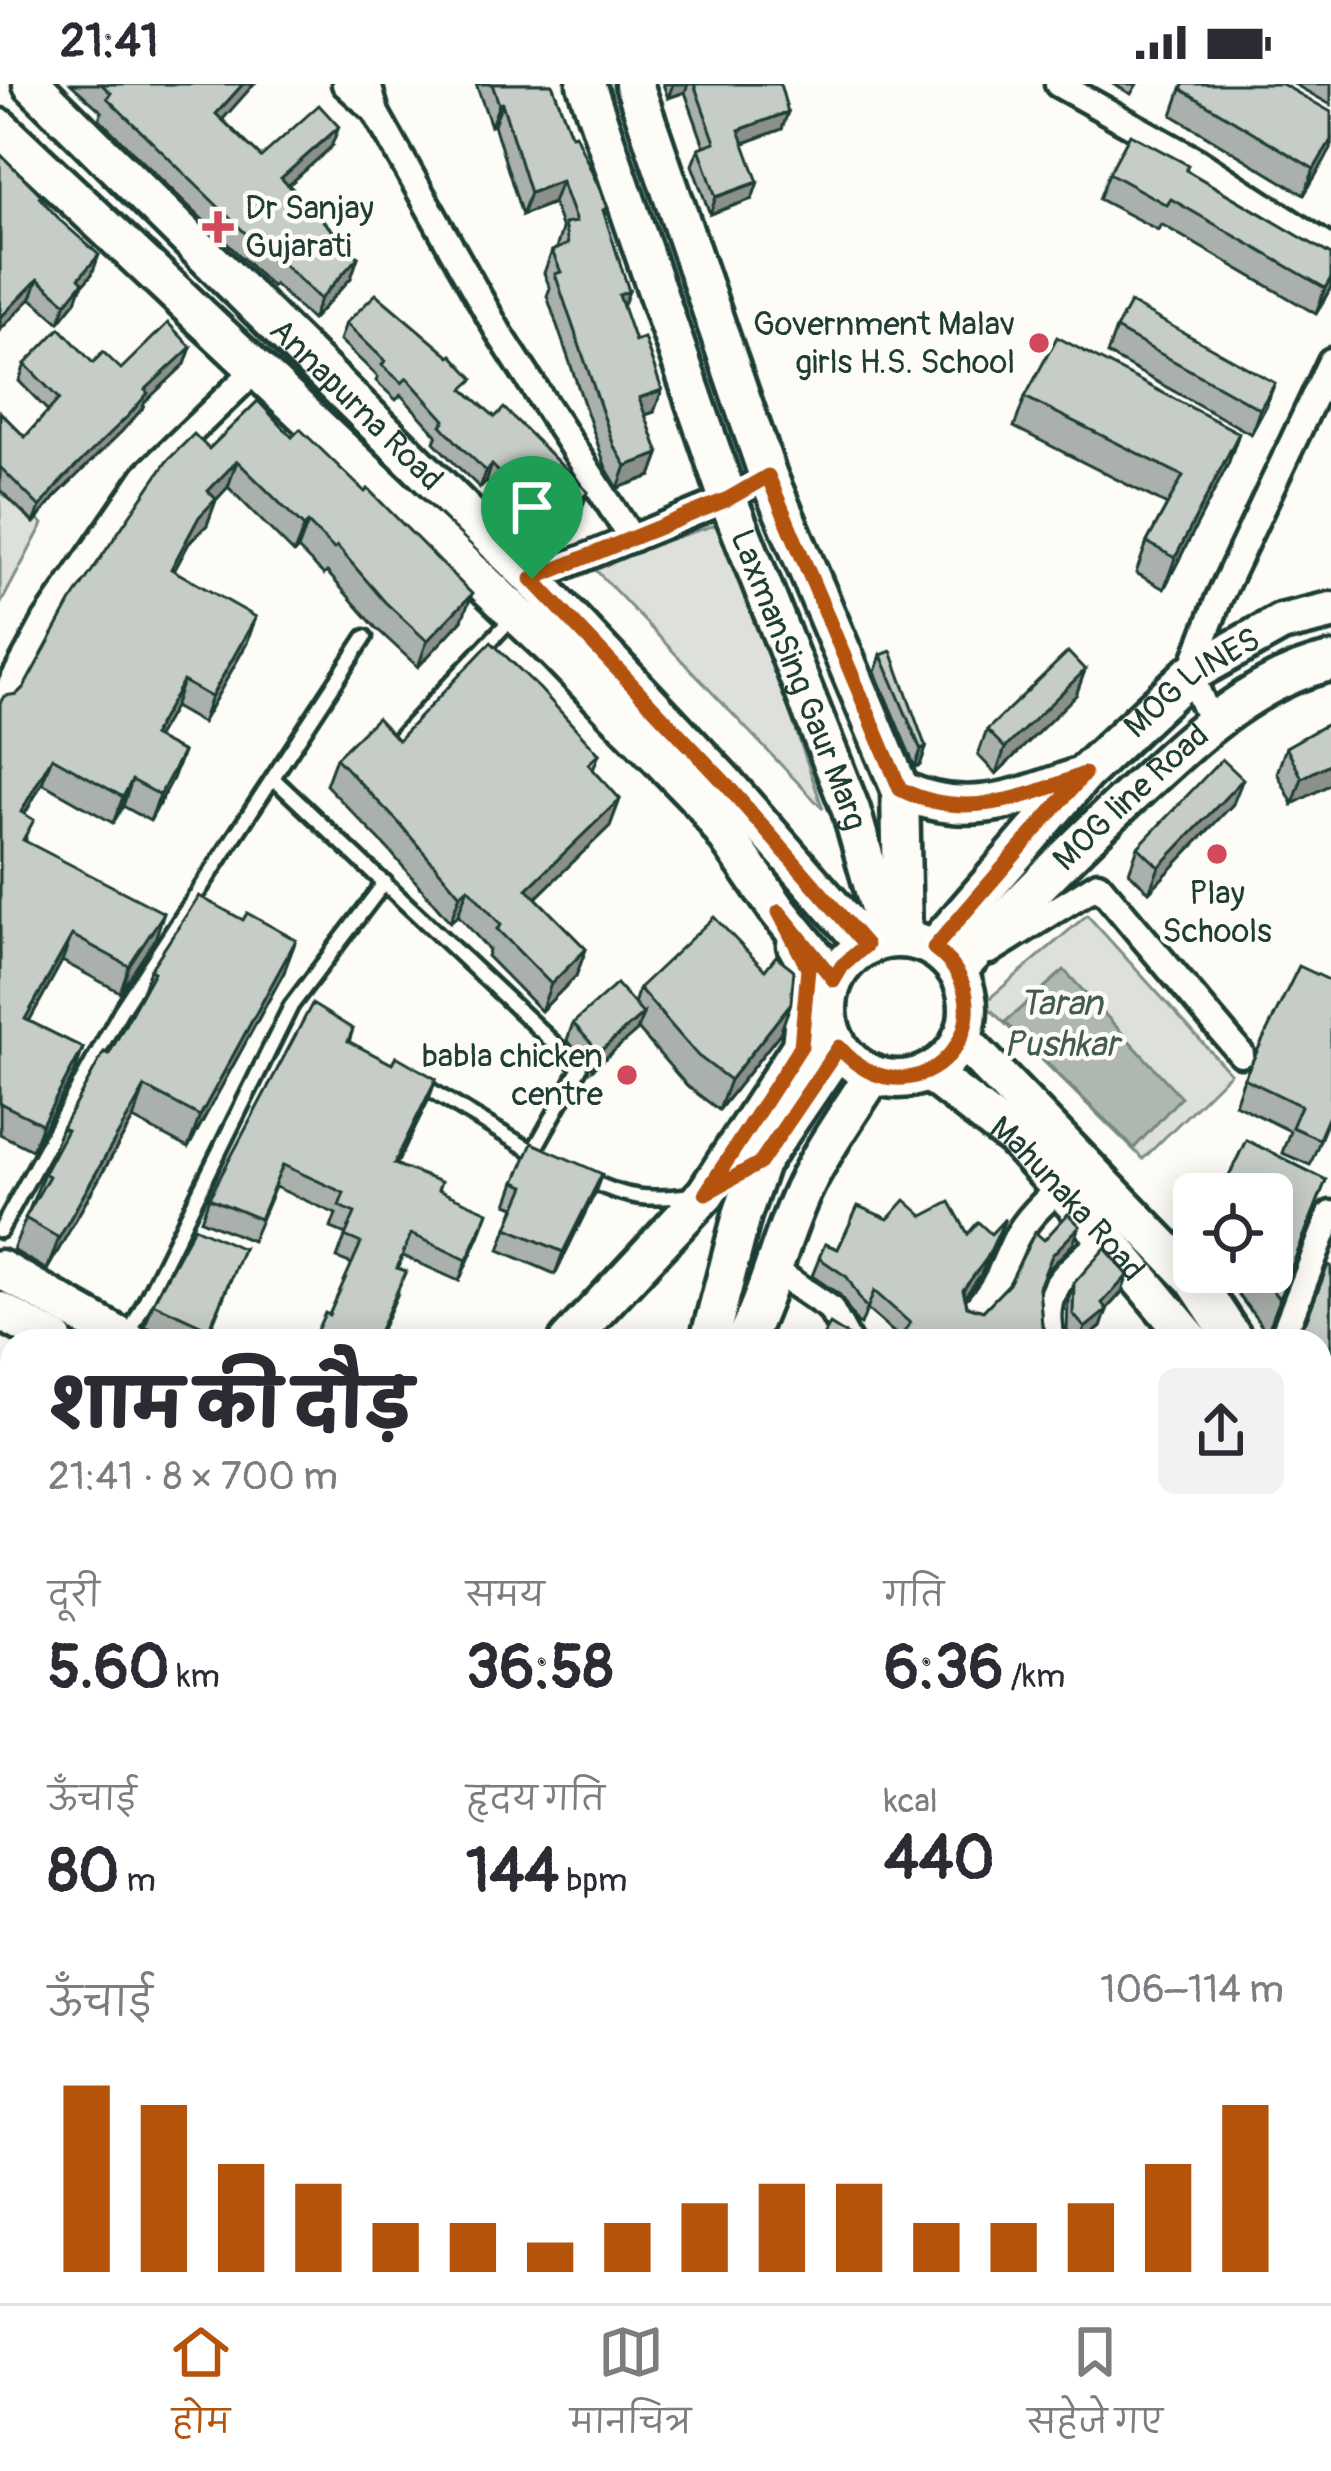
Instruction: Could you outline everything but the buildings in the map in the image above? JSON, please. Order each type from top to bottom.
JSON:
[{"type":"main road","name":"Annapurna Road","points":[[32,84],[532,579],[724,782],[910,948]]},
{"type":"main road","name":"LaxmanSing Gaur Marg","points":[[586,84],[728,499],[850,810],[910,948]]},
{"type":"main road","name":"LaxmanSing Gaur Marg","points":[[634,84],[768,476],[900,789],[910,948]]},
{"type":"main road","name":"Annapurna Road","points":[[0,128],[517,613],[704,804],[779,912],[834,980]]},
{"type":"main road","name":"MOG LINES","points":[[910,948],[1190,674],[1282,623],[1331,611]]},
{"type":"main road","name":"MOG line Road","points":[[910,948],[1054,866],[1211,722],[1308,667],[1331,662]]},
{"type":"main road","points":[[900,789],[921,800],[966,806],[1035,794],[1084,774]]},
{"type":"main road","points":[[579,1329],[706,1193],[801,1046],[808,968],[779,912]]},
{"type":"main road","points":[[910,948],[966,992],[968,1016],[962,1038],[948,1058],[928,1072],[910,1078],[873,1075],[839,1047],[830,1026],[828,1003],[834,980],[842,966],[910,948]]},
{"type":"main road","points":[[962,1038],[1072,1176],[1194,1279],[1227,1329]]},
{"type":"main road","points":[[712,1329],[760,1163],[839,1047]]},
{"type":"main road","name":"Mahunaka Road","points":[[928,1072],[1072,1176],[1105,1237],[1182,1329]]},
{"type":"main road","points":[[751,1329],[814,1168],[873,1075]]},
{"type":"main road","points":[[706,1193],[760,1163]]},
{"type":"main road","points":[[0,1269],[107,1329]]},
{"type":"main road","points":[[0,1311],[34,1329]]},
{"type":"street","points":[[345,84],[376,112]]},
{"type":"street","points":[[368,84],[376,112],[499,333],[632,539]]},
{"type":"street","points":[[1058,84],[1198,162],[1331,249]]},
{"type":"street","points":[[1211,722],[1190,674],[1220,598],[1331,361]]},
{"type":"street","points":[[0,705],[46,620],[145,476],[257,368]]},
{"type":"street","points":[[532,579],[728,499],[768,476]]},
{"type":"street","points":[[910,948],[1097,884],[1240,1054]]},
{"type":"street","points":[[972,1313],[1000,1280],[1028,1220],[1072,1176]]},
{"type":"street","points":[[1288,1329],[1321,1275],[1331,1214]]},
{"type":"street","points":[[1049,1329],[1046,1316],[1054,1288],[1105,1237]]},
{"type":"street","points":[[771,1268],[830,1308],[841,1329]]},
{"type":"lane","points":[[400,737],[517,613]]},
{"type":"lane","points":[[0,1231],[122,1010],[365,637]]},
{"type":"lane","points":[[274,779],[580,1068],[533,1152]]},
{"type":"lane","points":[[132,1329],[291,1006],[385,882]]},
{"type":"lane","points":[[291,1006],[311,1018]]},
{"type":"lane","points":[[412,1079],[553,1162]]},
{"type":"lane","points":[[573,1172],[614,1193],[648,1201],[706,1193]]},
{"type":"shaded area","points":[[0,481],[43,524],[0,605]]},
{"type":"shaded area","points":[[725,522],[823,809],[590,564]]},
{"type":"shaded area","points":[[1087,915],[1230,1073],[1143,1159],[984,1003]]},
{"type":"water","name":"Taran Pushkar","points":[[1064,970],[1181,1097],[1134,1148],[1005,1022]]},
{"type":"place","name":"Dr Sanjay Gujarati","points":[[218,227]]},
{"type":"place","name":"Government Malav girls H.S. School","points":[[1039,343]]},
{"type":"place","name":"Play Schools","points":[[1217,854]]},
{"type":"place","name":"babla chicken centre","points":[[627,1075]]},
{"type":"route","points":[[768,476],[900,789],[938,804],[988,805],[1035,794],[1084,774],[934,948],[957,971],[966,992],[968,1016],[962,1038],[948,1058],[928,1072],[892,1079],[854,1064],[839,1047],[760,1163],[706,1193],[801,1046],[808,968],[779,912],[834,980],[866,945],[724,782],[532,579],[728,499],[768,476]]}]
